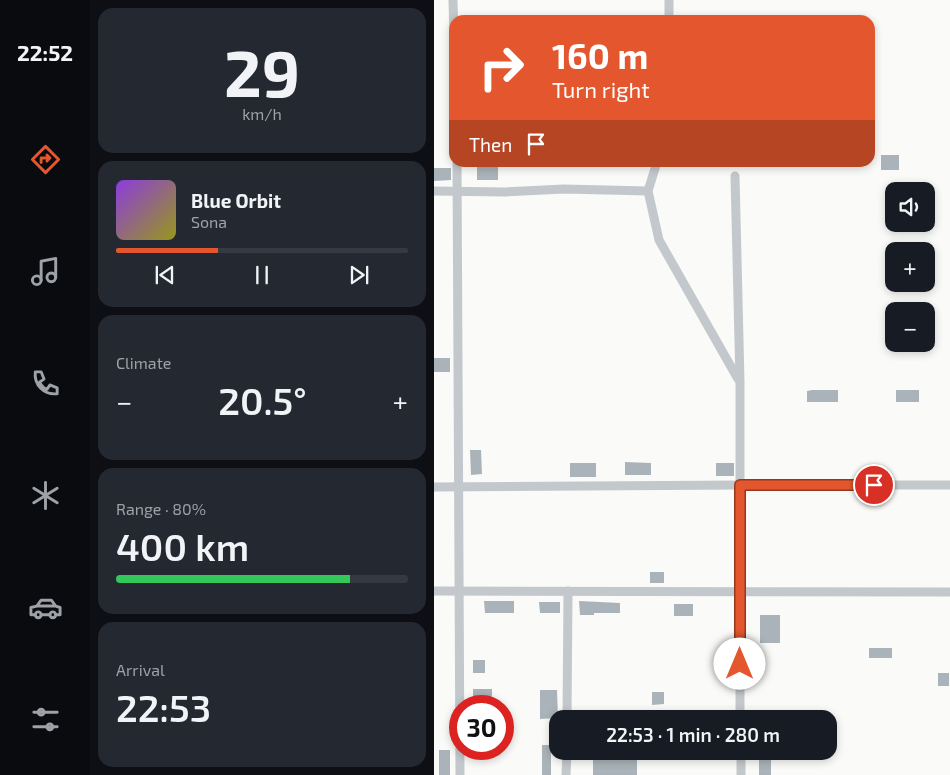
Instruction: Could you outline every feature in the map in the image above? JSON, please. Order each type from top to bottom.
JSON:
[{"type":"street","points":[[453,0],[453,15]]},
{"type":"street","points":[[669,0],[669,15]]},
{"type":"street","points":[[457,167],[460,775]]},
{"type":"street","points":[[655,167],[648,191],[659,240],[740,382]]},
{"type":"street","points":[[734,176],[740,382],[740,710]]},
{"type":"street","points":[[434,191],[505,192],[564,189],[648,191]]},
{"type":"street","points":[[434,487],[950,485]]},
{"type":"street","points":[[434,591],[950,592]]},
{"type":"street","points":[[567,710],[568,591]]},
{"type":"street","points":[[566,775],[567,760]]},
{"type":"street","points":[[741,760],[741,775]]},
{"type":"building","points":[[881,155],[899,155],[899,170],[881,170]]},
{"type":"building","points":[[477,167],[498,167],[498,180],[477,180]]},
{"type":"building","points":[[434,168],[451,168],[451,180],[434,181]]},
{"type":"building","points":[[434,358],[450,358],[450,372],[434,372]]},
{"type":"building","points":[[838,390],[838,402],[807,402],[807,391]]},
{"type":"building","points":[[896,390],[919,390],[919,402],[896,402]]},
{"type":"building","points":[[470,450],[481,450],[482,474],[471,475]]},
{"type":"building","points":[[625,462],[651,463],[651,475],[625,475]]},
{"type":"building","points":[[570,463],[596,463],[596,477],[570,477]]},
{"type":"building","points":[[716,463],[734,463],[734,476],[716,476]]},
{"type":"building","points":[[650,572],[664,572],[664,583],[650,583]]},
{"type":"building","points":[[484,601],[514,601],[514,613],[485,613]]},
{"type":"building","points":[[579,601],[620,603],[620,613],[580,615]]},
{"type":"building","points":[[539,602],[560,602],[560,613],[540,613]]},
{"type":"building","points":[[674,604],[693,604],[693,616],[674,616]]},
{"type":"building","points":[[760,615],[780,615],[780,643],[760,643]]},
{"type":"building","points":[[869,648],[892,648],[892,658],[869,658]]},
{"type":"building","points":[[473,660],[485,660],[485,673],[473,673]]},
{"type":"building","points":[[938,673],[949,673],[949,686],[938,686]]},
{"type":"building","points":[[473,689],[492,689],[492,695],[473,695]]},
{"type":"building","points":[[540,690],[557,690],[558,710],[549,710],[549,718],[540,719]]},
{"type":"building","points":[[652,692],[664,692],[664,704],[652,705]]},
{"type":"building","points":[[542,745],[549,745],[551,775],[542,775]]},
{"type":"building","points":[[439,750],[449,750],[450,775],[439,775]]},
{"type":"building","points":[[593,760],[637,760],[637,775],[593,775]]},
{"type":"building","points":[[759,760],[771,760],[771,775],[759,775]]},
{"type":"route","points":[[740,664],[740,485],[874,485]]}]
